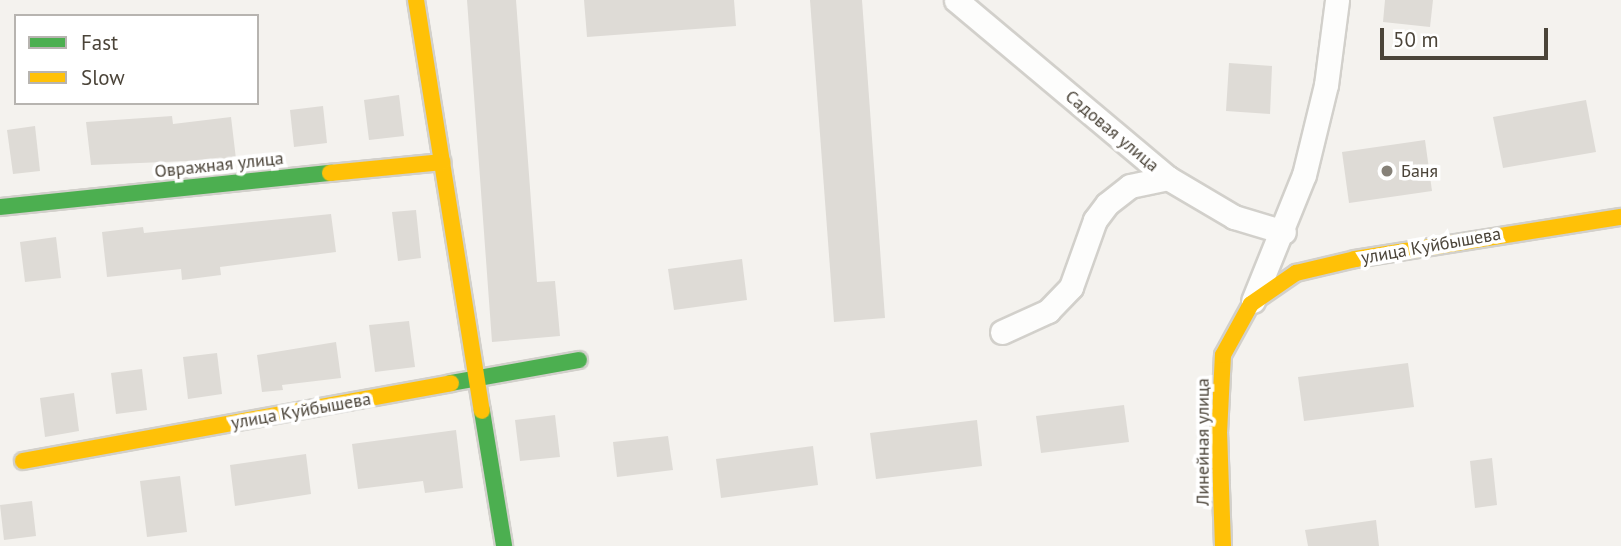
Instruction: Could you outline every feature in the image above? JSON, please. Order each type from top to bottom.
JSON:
[{"type":"street","points":[[416,0],[504,546]]},
{"type":"street","name":"Садовая улица","points":[[957,0],[1168,178],[1234,217],[1284,232]]},
{"type":"street","points":[[1251,304],[1284,232],[1304,175],[1326,85],[1337,0]]},
{"type":"street","name":"Овражная улица","points":[[0,207],[442,162]]},
{"type":"street","points":[[1002,332],[1048,311],[1071,287],[1095,220],[1107,204],[1130,186],[1168,178]]},
{"type":"street","name":"улица Куйбышева","points":[[1251,304],[1296,273],[1355,259],[1621,217]]},
{"type":"street","name":"Линейная улица","points":[[1223,546],[1219,433],[1223,355],[1251,304]]},
{"type":"street","name":"улица Куйбышева","points":[[23,461],[579,360]]},
{"type":"building","points":[[467,0],[516,0],[537,282],[555,281],[560,336],[492,342]]},
{"type":"building","points":[[584,0],[734,0],[736,26],[587,37]]},
{"type":"building","points":[[810,0],[862,0],[885,318],[834,322]]},
{"type":"building","points":[[1385,0],[1433,0],[1430,27],[1383,22]]},
{"type":"building","points":[[1229,63],[1272,66],[1270,114],[1226,111]]},
{"type":"building","points":[[399,95],[404,136],[369,140],[364,100]]},
{"type":"building","points":[[1586,100],[1596,152],[1503,168],[1493,117]]},
{"type":"building","points":[[323,106],[327,143],[294,147],[290,110]]},
{"type":"building","points":[[172,116],[173,124],[231,117],[236,159],[91,165],[86,122]]},
{"type":"building","points":[[35,126],[40,171],[13,174],[7,130]]},
{"type":"building","name":"Баня","points":[[1425,140],[1432,191],[1349,203],[1342,152]]},
{"type":"building","points":[[416,210],[421,258],[398,261],[392,212]]},
{"type":"building","points":[[331,214],[336,252],[220,267],[221,275],[182,280],[181,269],[107,277],[102,232],[143,227],[144,233]]},
{"type":"building","points":[[56,237],[61,278],[25,282],[20,242]]},
{"type":"building","points":[[742,259],[747,300],[674,310],[668,269]]},
{"type":"building","points":[[409,321],[415,367],[375,372],[369,325]]},
{"type":"building","points":[[336,342],[341,378],[282,385],[283,390],[262,392],[257,355]]},
{"type":"building","points":[[217,353],[222,394],[188,399],[183,357]]},
{"type":"building","points":[[1408,363],[1414,407],[1304,421],[1298,377]]},
{"type":"building","points":[[142,369],[147,410],[116,414],[111,373]]},
{"type":"building","points":[[74,393],[79,431],[45,437],[40,398]]},
{"type":"building","points":[[1124,405],[1129,442],[1041,453],[1036,416]]},
{"type":"building","points":[[555,415],[560,457],[520,461],[515,420]]},
{"type":"building","points":[[977,420],[982,466],[876,479],[870,433]]},
{"type":"building","points":[[456,430],[463,488],[425,493],[423,481],[358,489],[352,444]]},
{"type":"building","points":[[668,436],[673,470],[617,477],[613,442]]},
{"type":"building","points":[[813,446],[818,485],[721,498],[716,459]]},
{"type":"building","points":[[306,454],[311,494],[235,506],[230,465]]},
{"type":"building","points":[[1492,458],[1497,505],[1475,508],[1470,461]]},
{"type":"building","points":[[180,476],[187,532],[147,537],[140,481]]},
{"type":"building","points":[[32,501],[36,536],[4,540],[0,505]]},
{"type":"building","points":[[1376,520],[1379,546],[1308,546],[1305,530]]},
{"type":"traffic: fast","points":[[0,207],[330,173]]},
{"type":"traffic: fast","points":[[451,383],[579,360]]},
{"type":"traffic: fast","points":[[482,411],[504,546]]},
{"type":"traffic: slow","points":[[416,0],[482,411]]},
{"type":"traffic: slow","points":[[330,173],[442,162]]},
{"type":"traffic: slow","points":[[1223,546],[1219,433],[1223,355],[1251,304],[1296,273],[1355,259],[1621,217]]},
{"type":"traffic: slow","points":[[23,461],[451,383]]},
{"type":"place","name":"Баня","points":[[1387,171]]}]
